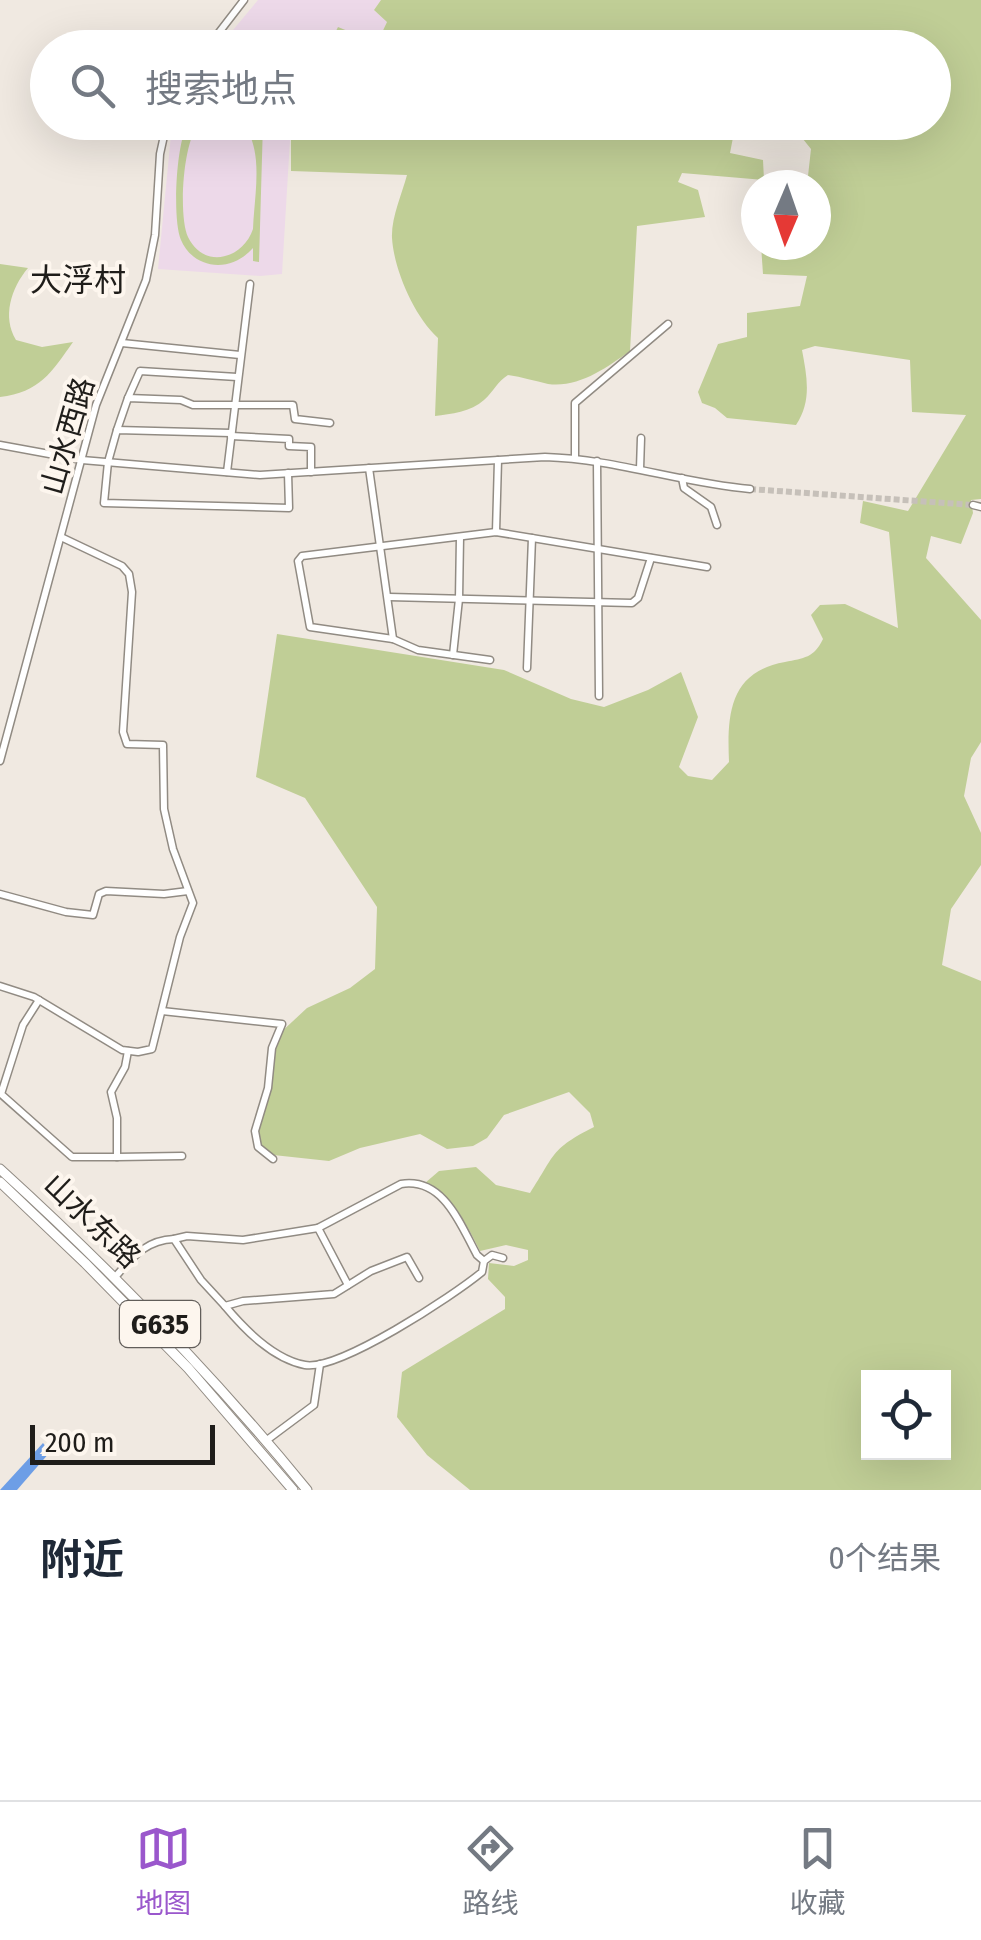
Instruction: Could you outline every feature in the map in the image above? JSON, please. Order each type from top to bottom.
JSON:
[{"type":"highway","name":"山水东路","points":[[0,1169],[115,1277],[267,1440],[307,1490]]},
{"type":"highway","name":"山水东路","points":[[0,1182],[188,1368],[293,1490]]},
{"type":"street","points":[[221,30],[244,0]]},
{"type":"street","name":"山水西路","points":[[0,761],[4,733],[62,538],[96,405],[151,261],[163,140]]},
{"type":"street","points":[[227,472],[250,284]]},
{"type":"street","points":[[574,458],[574,404],[668,324]]},
{"type":"street","points":[[122,342],[240,355]]},
{"type":"street","points":[[238,377],[140,371],[108,462],[104,502],[289,508],[288,473]]},
{"type":"street","points":[[128,398],[181,400],[194,405],[292,406],[295,419],[330,424]]},
{"type":"street","points":[[117,430],[289,439],[289,446],[311,447],[311,472]]},
{"type":"street","points":[[640,469],[641,438]]},
{"type":"street","points":[[0,445],[82,460],[227,472],[288,473],[574,458],[750,489]]},
{"type":"street","points":[[496,532],[498,460]]},
{"type":"street","points":[[597,461],[599,696]]},
{"type":"street","points":[[369,468],[393,639]]},
{"type":"street","points":[[682,478],[684,488],[710,508],[717,526]]},
{"type":"street","points":[[490,660],[418,650],[393,639],[309,626],[298,561],[302,556],[496,532],[706,568]]},
{"type":"street","points":[[453,655],[460,537]]},
{"type":"street","points":[[0,986],[39,1000],[128,1051],[152,1049],[192,904],[164,808],[163,745],[127,744],[123,732],[132,592],[129,574],[122,566],[62,538]]},
{"type":"street","points":[[528,668],[532,538]]},
{"type":"street","points":[[389,597],[632,603],[638,598],[651,558]]},
{"type":"street","points":[[0,894],[66,912],[94,915],[99,894],[106,891],[188,892]]},
{"type":"street","points":[[39,1000],[22,1025],[1,1094],[72,1158],[182,1156]]},
{"type":"street","points":[[162,1011],[282,1024],[272,1048],[268,1088],[255,1131],[258,1147],[273,1158]]},
{"type":"street","points":[[117,1157],[117,1118],[110,1092],[125,1067],[128,1051]]},
{"type":"street","points":[[115,1277],[141,1249],[156,1240],[187,1236],[243,1240],[318,1228],[410,1182],[449,1202],[477,1256],[484,1261]]},
{"type":"street","points":[[318,1228],[348,1285]]},
{"type":"street","points":[[174,1239],[201,1280],[262,1343],[290,1362],[310,1366],[358,1350],[444,1302],[482,1272],[484,1261],[492,1255],[503,1258]]},
{"type":"street","points":[[225,1306],[282,1296],[311,1298],[334,1294],[382,1265],[407,1257],[420,1278]]},
{"type":"street","points":[[267,1440],[314,1405],[320,1364]]},
{"type":"shaded area","points":[[258,0],[381,0],[374,10],[387,22],[383,30],[233,30]]},
{"type":"shaded area","points":[[171,140],[290,140],[282,274],[158,269]]},
{"type":"green space","points":[[381,0],[981,0],[981,499],[971,500],[973,513],[961,544],[931,536],[926,558],[981,620],[981,742],[971,758],[964,796],[981,833],[981,865],[951,909],[942,965],[981,981],[981,1490],[470,1490],[427,1455],[397,1417],[402,1372],[505,1309],[505,1297],[488,1279],[489,1263],[514,1266],[528,1260],[528,1250],[506,1245],[480,1251],[452,1203],[425,1183],[439,1171],[476,1167],[496,1185],[530,1193],[561,1148],[594,1127],[590,1113],[569,1092],[504,1115],[487,1138],[473,1146],[447,1149],[420,1134],[360,1148],[329,1161],[264,1154],[254,1127],[278,1035],[307,1008],[350,988],[375,969],[377,907],[305,798],[256,777],[277,634],[504,670],[571,699],[604,707],[681,672],[698,717],[679,767],[688,776],[712,780],[729,762],[731,712],[742,686],[766,667],[803,658],[816,650],[823,639],[811,615],[820,605],[845,604],[898,628],[889,532],[860,523],[863,501],[908,511],[966,415],[912,412],[910,360],[815,346],[802,350],[806,398],[796,425],[727,418],[702,403],[698,392],[718,344],[747,337],[747,313],[800,306],[807,276],[763,274],[762,260],[831,260],[831,170],[809,170],[811,149],[804,140],[951,140],[951,30],[383,30],[387,22],[374,10]]},
{"type":"green space","points":[[182,140],[191,140],[183,196],[188,237],[204,254],[223,257],[241,248],[253,229],[256,159],[252,140],[263,140],[259,262],[253,261],[253,248],[242,258],[223,265],[206,263],[187,250],[177,216]]},
{"type":"green space","points":[[291,140],[733,140],[730,153],[763,160],[764,170],[741,170],[741,178],[682,173],[678,182],[698,190],[705,217],[637,226],[630,351],[571,383],[548,384],[508,375],[473,407],[435,416],[438,338],[407,292],[392,238],[407,175],[291,171]]},
{"type":"green space","points":[[0,264],[28,268],[10,303],[10,322],[16,340],[42,347],[73,342],[35,386],[0,397]]},
{"type":"water","points":[[43,1443],[50,1452],[17,1490],[0,1490]]},
{"type":"tunnel","points":[[750,489],[973,505]]},
{"type":"district","name":"大浮村","points":[[78,280]]}]
